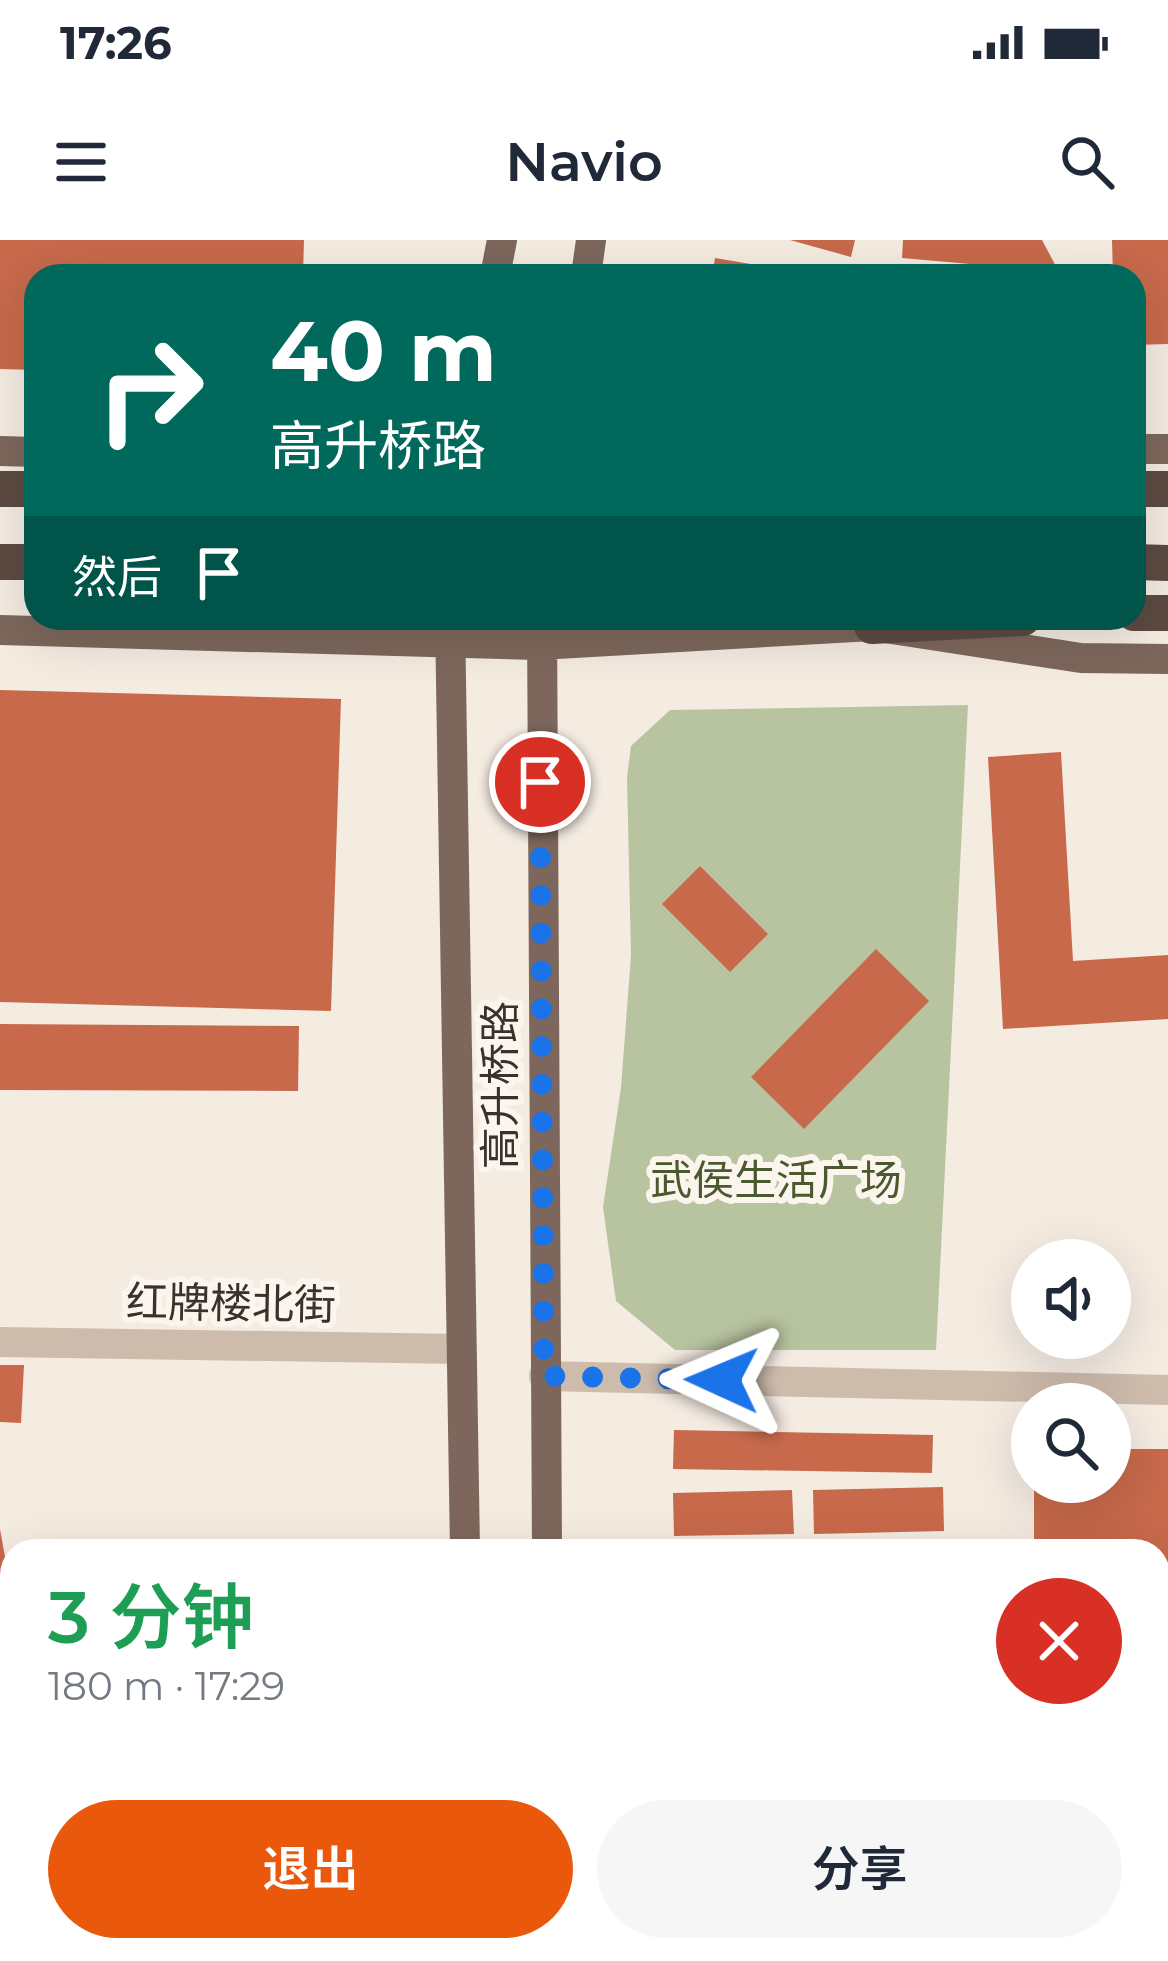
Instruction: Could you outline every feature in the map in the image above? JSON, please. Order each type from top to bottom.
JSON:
[{"type":"main road","name":"高升桥路","points":[[450,630],[465,1539]]},
{"type":"main road","points":[[495,630],[651,630]]},
{"type":"main road","points":[[898,630],[1081,658],[1168,659]]},
{"type":"main road","name":"高升桥路","points":[[540,632],[547,1539]]},
{"type":"street","name":"红牌楼北街","points":[[0,1342],[460,1349]]},
{"type":"street","points":[[544,1376],[1168,1390]]},
{"type":"green space","name":"武侯生活广场","points":[[968,705],[936,1350],[675,1350],[616,1301],[603,1207],[621,1088],[631,955],[627,777],[631,746],[670,710]]},
{"type":"building","points":[[0,240],[304,240],[303,264],[24,264],[24,370],[0,369]]},
{"type":"building","points":[[790,240],[855,240],[851,257]]},
{"type":"building","points":[[903,240],[1042,240],[1055,264],[969,264],[902,258]]},
{"type":"building","points":[[1112,240],[1168,240],[1168,344],[1146,345],[1146,264],[1113,264]]},
{"type":"building","points":[[715,258],[751,264],[714,264]]},
{"type":"building","points":[[0,690],[341,699],[331,1011],[0,1002]]},
{"type":"building","points":[[1061,752],[1073,961],[1168,955],[1168,1019],[1003,1029],[988,757]]},
{"type":"building","points":[[700,866],[768,934],[730,972],[662,904]]},
{"type":"building","points":[[876,949],[929,1001],[804,1129],[751,1077]]},
{"type":"building","points":[[0,1024],[299,1026],[298,1091],[0,1090]]},
{"type":"building","points":[[0,1365],[24,1365],[21,1423],[0,1422]]},
{"type":"building","points":[[674,1430],[933,1435],[932,1473],[673,1469]]},
{"type":"building","points":[[1131,1449],[1168,1449],[1168,1539],[1034,1539],[1034,1503],[1131,1503]]},
{"type":"building","points":[[943,1487],[944,1531],[814,1534],[813,1490]]},
{"type":"building","points":[[792,1490],[794,1534],[674,1536],[673,1493]]},
{"type":"route","points":[[540,782],[544,1376],[722,1380]]}]
